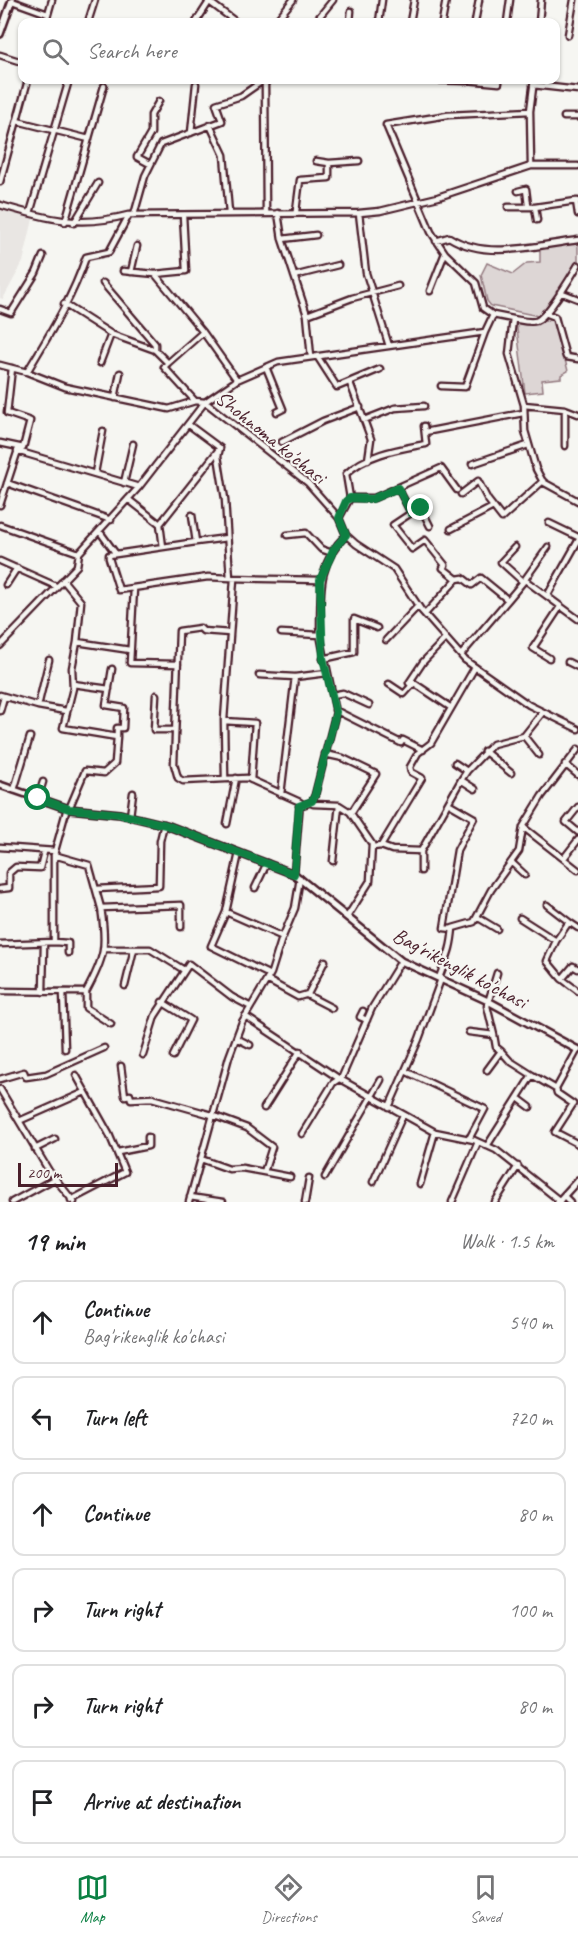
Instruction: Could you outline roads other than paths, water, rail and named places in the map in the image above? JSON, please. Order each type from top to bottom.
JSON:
[{"type":"main road","points":[[0,34],[12,0]]},
{"type":"main road","name":"Bag'rikenglik ko'chasi","points":[[0,785],[68,809],[130,816],[164,824],[294,874],[402,961],[488,1001],[578,1049]]},
{"type":"main road","points":[[560,1200],[578,1180]]},
{"type":"street","points":[[12,0],[48,14]]},
{"type":"street","points":[[46,18],[52,0]]},
{"type":"street","points":[[89,18],[95,0]]},
{"type":"street","points":[[278,18],[293,0]]},
{"type":"street","points":[[318,18],[333,0]]},
{"type":"street","points":[[380,18],[382,0]]},
{"type":"street","points":[[412,18],[414,0]]},
{"type":"street","points":[[443,18],[446,0]]},
{"type":"street","points":[[476,18],[479,0]]},
{"type":"street","points":[[508,18],[510,0]]},
{"type":"street","points":[[539,18],[541,0]]},
{"type":"street","points":[[568,35],[574,0]]},
{"type":"street","points":[[198,18],[208,1],[231,18]]},
{"type":"street","points":[[350,18],[351,11]]},
{"type":"street","points":[[0,55],[18,61]]},
{"type":"street","points":[[0,182],[27,84]]},
{"type":"street","points":[[30,213],[68,84]]},
{"type":"street","points":[[191,133],[196,84]]},
{"type":"street","points":[[27,372],[58,321],[64,304],[79,278],[86,257],[109,252],[132,215],[150,164],[161,144],[222,121],[216,104],[242,96],[258,84]]},
{"type":"street","points":[[262,84],[267,213]]},
{"type":"street","points":[[531,166],[530,111],[533,84]]},
{"type":"street","points":[[544,84],[578,90]]},
{"type":"street","points":[[65,222],[104,86]]},
{"type":"street","points":[[150,164],[137,157],[151,133],[151,115],[159,101]]},
{"type":"street","points":[[530,111],[448,115],[386,125],[436,241],[476,283],[483,308],[494,315],[537,321],[578,265]]},
{"type":"street","points":[[564,117],[578,117]]},
{"type":"street","points":[[17,121],[89,139]]},
{"type":"street","points":[[210,125],[224,155],[230,213]]},
{"type":"street","points":[[316,161],[329,163],[359,161]]},
{"type":"street","points":[[296,211],[300,180],[330,178],[329,163]]},
{"type":"street","points":[[0,205],[74,223],[106,221],[132,215],[296,211],[359,213],[380,211],[417,201],[531,166],[578,166]]},
{"type":"street","points":[[74,223],[98,183]]},
{"type":"street","points":[[518,191],[526,189],[528,205]]},
{"type":"street","points":[[508,207],[528,205],[535,207],[577,201],[578,214]]},
{"type":"street","points":[[535,207],[537,220]]},
{"type":"street","points":[[278,213],[282,239],[307,315],[314,356],[337,387],[380,369]]},
{"type":"street","points":[[359,213],[361,248],[389,346]]},
{"type":"street","points":[[123,271],[155,274],[186,271],[183,215]]},
{"type":"street","points":[[282,239],[316,235]]},
{"type":"street","points":[[436,241],[448,237],[461,245],[500,251],[578,240]]},
{"type":"street","points":[[131,272],[137,246]]},
{"type":"street","points":[[430,291],[446,253]]},
{"type":"street","points":[[0,309],[11,313],[36,273],[43,256]]},
{"type":"street","points":[[294,276],[338,265]]},
{"type":"street","points":[[155,274],[203,332],[237,380]]},
{"type":"street","points":[[103,283],[155,344],[156,350]]},
{"type":"street","points":[[307,315],[372,292],[398,286]]},
{"type":"street","points":[[560,292],[578,299]]},
{"type":"street","points":[[64,304],[111,334],[156,350],[168,363]]},
{"type":"street","points":[[545,313],[555,317],[566,357],[578,358]]},
{"type":"street","points":[[441,386],[465,387],[485,332],[494,315]]},
{"type":"street","points":[[513,319],[509,354],[524,405],[528,445],[543,481],[578,501]]},
{"type":"street","points":[[195,401],[164,367],[203,332]]},
{"type":"street","points":[[0,646],[77,566],[80,553],[139,487],[205,402],[237,380],[278,362],[485,332]]},
{"type":"street","points":[[100,363],[111,334]]},
{"type":"street","name":"Shohnoma ko'chasi","points":[[0,365],[27,372],[64,387],[169,409],[195,401],[205,402],[308,483],[339,518],[346,535],[361,550],[394,569],[418,606],[461,656],[543,712],[578,729]]},
{"type":"street","points":[[266,367],[284,409],[278,412]]},
{"type":"street","points":[[0,505],[18,449],[22,448],[30,421],[7,413],[12,368]]},
{"type":"street","points":[[115,398],[120,373]]},
{"type":"street","points":[[350,383],[371,439],[368,460]]},
{"type":"street","points":[[524,405],[565,409],[578,414]]},
{"type":"street","points":[[364,420],[395,408],[424,406]]},
{"type":"street","points":[[282,442],[323,421],[360,407]]},
{"type":"street","points":[[565,409],[565,446]]},
{"type":"street","points":[[350,498],[346,474],[353,467],[388,452],[426,444],[424,429],[523,413]]},
{"type":"street","points":[[189,425],[220,448]]},
{"type":"street","points":[[95,473],[103,431]]},
{"type":"street","points":[[0,443],[139,487]]},
{"type":"street","points":[[124,483],[133,444]]},
{"type":"street","points":[[472,464],[528,445]]},
{"type":"street","points":[[160,524],[220,448]]},
{"type":"street","points":[[220,448],[218,456],[225,494],[232,579],[224,721],[225,778]]},
{"type":"street","points":[[339,518],[346,501],[350,498],[372,499],[441,468],[459,492],[478,481],[502,518],[543,481]]},
{"type":"street","points":[[7,483],[111,520]]},
{"type":"street","points":[[398,488],[411,513]]},
{"type":"street","points":[[128,499],[160,524],[163,547]]},
{"type":"street","points":[[451,529],[493,507]]},
{"type":"street","points":[[430,526],[421,508],[393,525],[412,549],[425,540],[445,565],[443,568],[457,579]]},
{"type":"street","points":[[192,515],[196,542]]},
{"type":"street","points":[[547,596],[578,539],[549,523]]},
{"type":"street","points":[[0,525],[80,553]]},
{"type":"street","points":[[100,532],[116,554]]},
{"type":"street","points":[[286,535],[306,533],[321,549],[332,552]]},
{"type":"street","points":[[312,801],[335,710],[320,635],[320,580],[332,552],[346,535]]},
{"type":"street","points":[[227,538],[109,555],[119,590],[208,578],[320,580]]},
{"type":"street","points":[[515,547],[501,562],[560,608],[578,619]]},
{"type":"street","points":[[461,656],[524,581],[548,548]]},
{"type":"street","points":[[0,561],[56,586]]},
{"type":"street","points":[[6,585],[17,568]]},
{"type":"street","points":[[425,614],[457,579],[463,578],[472,585],[482,578],[508,600]]},
{"type":"street","points":[[63,580],[81,602],[72,668],[73,684],[63,728],[117,737]]},
{"type":"street","points":[[134,588],[130,663],[178,664]]},
{"type":"street","points":[[386,640],[418,606]]},
{"type":"street","points":[[549,658],[533,648],[560,608]]},
{"type":"street","points":[[323,658],[354,652],[354,619],[377,628]]},
{"type":"street","points":[[230,633],[203,631],[200,628],[179,631],[174,764],[180,780],[225,778],[251,780],[300,802],[294,874]]},
{"type":"street","points":[[281,633],[320,635]]},
{"type":"street","points":[[389,684],[404,694],[423,662],[446,638]]},
{"type":"street","points":[[77,642],[130,650]]},
{"type":"street","points":[[38,706],[49,660]]},
{"type":"street","points":[[568,662],[578,667]]},
{"type":"street","points":[[381,846],[422,778],[409,770],[418,753],[431,743],[475,667]]},
{"type":"street","points":[[54,942],[53,867],[68,809],[85,771],[104,773],[116,763],[117,728],[123,728],[124,708],[106,705],[112,669]]},
{"type":"street","points":[[259,675],[295,677],[327,673]]},
{"type":"street","points":[[281,794],[295,677]]},
{"type":"street","points":[[411,685],[414,683],[450,707]]},
{"type":"street","points":[[73,684],[109,689]]},
{"type":"street","points":[[333,695],[343,693],[369,705]]},
{"type":"street","points":[[156,695],[154,730],[175,730]]},
{"type":"street","points":[[0,711],[2,696],[66,711]]},
{"type":"street","points":[[335,710],[401,743],[403,740],[423,750]]},
{"type":"street","points":[[421,871],[421,851],[467,771],[493,744],[524,736],[543,712]]},
{"type":"street","points":[[224,721],[255,723],[251,780]]},
{"type":"street","points":[[524,736],[539,755]]},
{"type":"street","points":[[14,790],[30,737]]},
{"type":"street","points":[[448,803],[474,818],[457,850],[444,928],[453,928],[472,924],[477,917],[521,846],[520,836],[523,827],[565,764],[578,749]]},
{"type":"street","points":[[484,751],[512,773]]},
{"type":"street","points":[[325,754],[343,758],[376,774],[351,813]]},
{"type":"street","points":[[455,764],[467,771]]},
{"type":"street","points":[[565,764],[578,775]]},
{"type":"street","points":[[227,824],[236,778]]},
{"type":"street","points":[[461,780],[475,789]]},
{"type":"street","points":[[38,798],[43,782]]},
{"type":"street","points":[[130,816],[133,793]]},
{"type":"street","points":[[299,806],[312,801]]},
{"type":"street","points":[[312,801],[313,804],[339,805],[351,813],[363,827],[373,847],[370,881],[346,917]]},
{"type":"street","points":[[333,861],[339,805]]},
{"type":"street","points":[[578,807],[566,822],[578,832]]},
{"type":"street","points":[[96,889],[159,886],[160,841],[164,824]]},
{"type":"street","points":[[523,827],[578,870]]},
{"type":"street","points":[[564,858],[578,840]]},
{"type":"street","points":[[0,847],[55,853],[89,865],[101,908],[105,934],[99,970],[86,992],[86,1008],[111,1024]]},
{"type":"street","points":[[373,847],[421,851]]},
{"type":"street","points":[[42,866],[44,852]]},
{"type":"street","points":[[239,853],[226,912],[211,946],[270,975]]},
{"type":"street","points":[[511,862],[525,875]]},
{"type":"street","points":[[255,888],[267,863]]},
{"type":"street","points":[[0,889],[9,888],[9,873],[16,867],[53,867]]},
{"type":"street","points":[[223,1202],[190,1199],[212,1115],[236,1038],[245,1016],[270,975],[295,908],[300,878]]},
{"type":"street","points":[[101,908],[181,905],[181,927]]},
{"type":"street","points":[[547,905],[578,928]]},
{"type":"street","points":[[226,912],[283,937]]},
{"type":"street","points":[[477,917],[497,929]]},
{"type":"street","points":[[520,918],[556,941]]},
{"type":"street","points":[[569,922],[556,941],[547,962],[562,979],[578,991]]},
{"type":"street","points":[[389,1107],[405,1071],[446,958],[451,953],[453,928]]},
{"type":"street","points":[[43,992],[44,943]]},
{"type":"street","points":[[0,944],[69,943],[68,953]]},
{"type":"street","points":[[104,949],[150,949],[184,970]]},
{"type":"street","points":[[125,986],[134,949]]},
{"type":"street","points":[[307,995],[325,961]]},
{"type":"street","points":[[302,1134],[338,1078],[342,1077],[367,1020],[402,961]]},
{"type":"street","points":[[143,1054],[162,1002],[188,965],[192,965],[231,997],[251,1007]]},
{"type":"street","points":[[562,979],[573,966],[578,969]]},
{"type":"street","points":[[497,973],[488,1001],[496,1047],[510,1061],[556,1089],[557,1093],[573,1104],[555,1132],[578,1144]]},
{"type":"street","points":[[267,980],[298,997],[307,995],[332,1008]]},
{"type":"street","points":[[0,991],[86,992]]},
{"type":"street","points":[[63,992],[65,1049]]},
{"type":"street","points":[[162,1002],[191,1020],[173,1056]]},
{"type":"street","points":[[363,1011],[360,1017],[367,1020]]},
{"type":"street","points":[[245,1016],[370,1097],[435,1132],[469,1139],[487,1146],[518,1166],[560,1200],[570,1202]]},
{"type":"street","points":[[469,1032],[494,1035]]},
{"type":"street","points":[[236,1038],[250,1045]]},
{"type":"street","points":[[0,1079],[24,1072],[26,1077],[46,1074],[104,1048]]},
{"type":"street","points":[[556,1089],[578,1049]]},
{"type":"street","points":[[264,1108],[300,1051]]},
{"type":"street","points":[[487,1070],[501,1051]]},
{"type":"street","points":[[121,1066],[125,1096],[130,1095],[131,1099],[152,1098],[212,1115],[247,1128],[272,1147],[264,1172]]},
{"type":"street","points":[[405,1071],[485,1109],[469,1139]]},
{"type":"street","points":[[487,1146],[532,1075]]},
{"type":"street","points":[[0,1089],[54,1179],[72,1201],[125,1172],[118,1152],[76,1076]]},
{"type":"street","points":[[325,1177],[381,1080]]},
{"type":"street","points":[[20,1121],[85,1092]]},
{"type":"street","points":[[518,1098],[530,1107]]},
{"type":"street","points":[[373,1182],[403,1115]]},
{"type":"street","points":[[420,1184],[435,1132]]},
{"type":"street","points":[[118,1152],[148,1146],[148,1137]]},
{"type":"street","points":[[35,1149],[55,1139]]},
{"type":"street","points":[[452,1202],[478,1142]]},
{"type":"street","points":[[201,1159],[229,1169],[242,1168],[290,1177]]},
{"type":"street","points":[[495,1202],[518,1166]]},
{"type":"street","points":[[305,1202],[309,1178]]},
{"type":"street","points":[[12,1202],[54,1179]]}]
